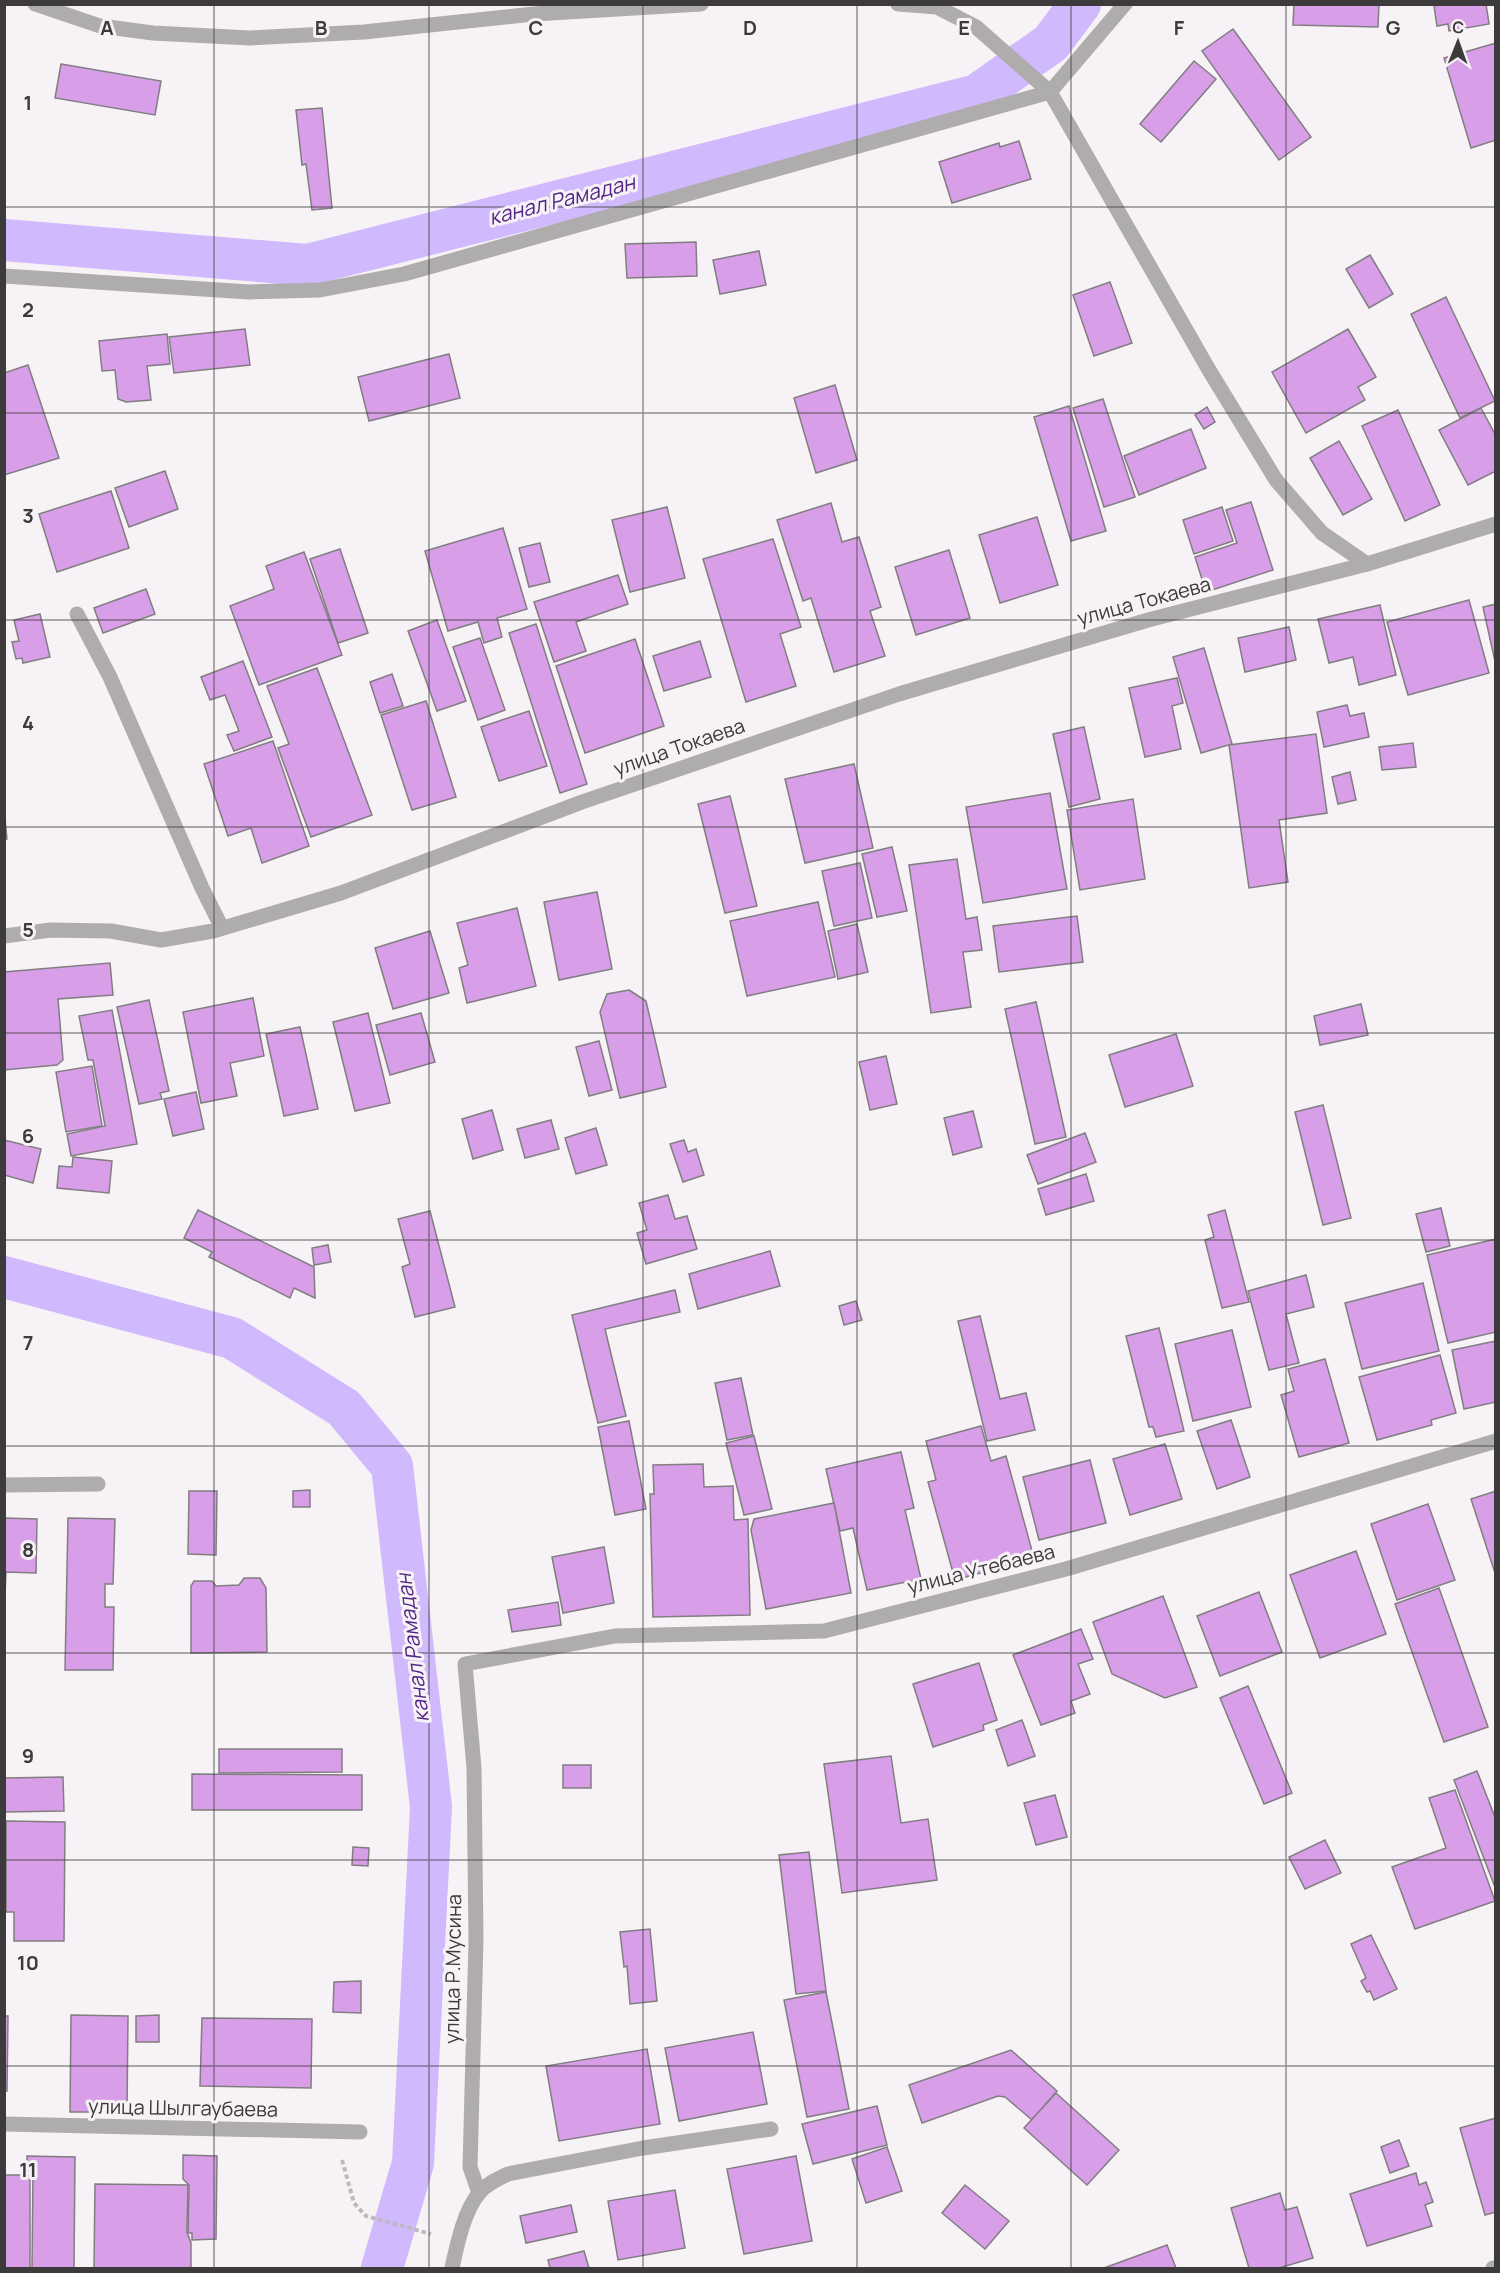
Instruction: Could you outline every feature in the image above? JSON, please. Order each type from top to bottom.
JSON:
[{"type":"street","points":[[35,4],[100,26],[153,33],[250,38],[364,32],[534,14],[701,4]]},
{"type":"street","points":[[898,4],[938,7],[976,27],[1050,92],[1209,370],[1276,480],[1322,533],[1367,564]]},
{"type":"street","points":[[4,276],[249,292],[320,290],[404,274],[1050,92],[1125,4]]},
{"type":"street","name":"улица Токаева","points":[[4,936],[51,930],[111,931],[161,940],[222,928],[340,893],[582,802],[899,694],[1148,620],[1367,564],[1496,524]]},
{"type":"street","points":[[77,614],[110,677],[202,888],[222,928]]},
{"type":"street","name":"улица Утебаева","points":[[465,1664],[615,1636],[824,1631],[1066,1569],[1496,1441]]},
{"type":"street","points":[[4,1485],[98,1484]]},
{"type":"street","name":"улица Р.Мусина","points":[[465,1664],[474,1768],[475,1883],[471,2167],[479,2193]]},
{"type":"street","name":"улица Шылгаубаева","points":[[4,2124],[360,2132]]},
{"type":"street","points":[[452,2268],[458,2240],[479,2193],[492,2181],[508,2174],[643,2148],[771,2129]]},
{"type":"path","points":[[327,2132],[343,2163],[354,2203],[366,2216],[426,2232]]},
{"type":"building","points":[[1294,4],[1379,4],[1378,27],[1293,25]]},
{"type":"building","points":[[1486,4],[1489,24],[1449,31],[1448,24],[1437,26],[1434,6]]},
{"type":"building","points":[[1233,29],[1311,137],[1279,160],[1202,51]]},
{"type":"building","points":[[1496,43],[1496,140],[1471,148],[1444,58]]},
{"type":"building","points":[[1194,61],[1216,79],[1161,142],[1140,124]]},
{"type":"building","points":[[61,64],[161,81],[155,115],[55,98]]},
{"type":"building","points":[[322,108],[332,208],[312,210],[306,164],[302,165],[296,110]]},
{"type":"building","points":[[1019,141],[1031,179],[952,203],[939,162],[999,143],[1000,147]]},
{"type":"building","points":[[696,242],[697,276],[627,278],[625,244]]},
{"type":"building","points":[[759,251],[766,285],[720,294],[713,260]]},
{"type":"building","points":[[1370,255],[1393,294],[1369,308],[1346,269]]},
{"type":"building","points":[[1110,282],[1132,343],[1094,356],[1073,295]]},
{"type":"building","points":[[1446,297],[1495,401],[1460,418],[1411,314]]},
{"type":"building","points":[[245,329],[250,365],[174,373],[169,337]]},
{"type":"building","points":[[1348,329],[1376,377],[1358,387],[1365,400],[1306,433],[1272,372]]},
{"type":"building","points":[[167,334],[170,364],[147,366],[151,400],[126,402],[118,399],[115,370],[102,371],[99,341]]},
{"type":"building","points":[[449,354],[460,398],[369,421],[358,377]]},
{"type":"building","points":[[28,365],[59,458],[4,475],[4,373]]},
{"type":"building","points":[[835,385],[857,460],[816,473],[794,398]]},
{"type":"building","points":[[1103,399],[1135,497],[1104,507],[1073,408]]},
{"type":"building","points":[[1069,406],[1106,531],[1071,541],[1034,417]]},
{"type":"building","points":[[1207,407],[1215,422],[1204,429],[1195,415]]},
{"type":"building","points":[[1481,408],[1496,436],[1496,471],[1468,485],[1439,430]]},
{"type":"building","points":[[1398,410],[1440,505],[1405,521],[1362,426]]},
{"type":"building","points":[[1191,429],[1206,468],[1139,495],[1124,456]]},
{"type":"building","points":[[1339,441],[1372,499],[1343,515],[1310,458]]},
{"type":"building","points":[[165,471],[178,509],[129,527],[115,488]]},
{"type":"building","points":[[111,491],[129,548],[57,572],[39,514]]},
{"type":"building","points":[[1251,502],[1273,570],[1206,592],[1195,557],[1237,543],[1226,510]]},
{"type":"building","points":[[831,503],[842,542],[859,537],[881,607],[870,611],[885,656],[834,672],[811,598],[803,601],[777,520]]},
{"type":"building","points":[[667,507],[685,578],[630,592],[612,520]]},
{"type":"building","points":[[1222,507],[1233,541],[1194,554],[1183,520]]},
{"type":"building","points":[[1037,517],[1058,585],[1000,603],[979,535]]},
{"type":"building","points":[[503,528],[527,609],[497,618],[502,637],[484,643],[478,622],[448,631],[425,551]]},
{"type":"building","points":[[773,539],[801,627],[780,634],[796,686],[746,702],[703,559]]},
{"type":"building","points":[[540,543],[550,582],[529,587],[519,548]]},
{"type":"building","points":[[340,549],[368,633],[338,643],[310,559]]},
{"type":"building","points":[[949,550],[970,618],[916,635],[895,567]]},
{"type":"building","points":[[304,552],[342,655],[259,685],[230,606],[274,589],[266,566]]},
{"type":"building","points":[[618,575],[628,604],[576,622],[586,651],[554,662],[534,602]]},
{"type":"building","points":[[146,589],[155,614],[103,633],[94,608]]},
{"type":"building","points":[[1469,600],[1489,673],[1408,695],[1387,622]]},
{"type":"building","points":[[1496,604],[1496,666],[1483,607]]},
{"type":"building","points":[[1380,605],[1396,675],[1359,685],[1353,657],[1329,663],[1318,619]]},
{"type":"building","points":[[40,614],[50,657],[23,663],[22,658],[16,659],[12,642],[19,641],[14,620]]},
{"type":"building","points":[[437,620],[466,701],[437,711],[408,631]]},
{"type":"building","points":[[536,624],[587,784],[560,793],[509,633]]},
{"type":"building","points":[[1289,627],[1296,660],[1245,672],[1238,638]]},
{"type":"building","points":[[480,638],[505,710],[478,720],[453,647]]},
{"type":"building","points":[[635,639],[664,726],[585,753],[556,666]]},
{"type":"building","points":[[700,641],[711,677],[664,691],[653,656]]},
{"type":"building","points":[[1204,648],[1232,744],[1201,753],[1173,657]]},
{"type":"building","points":[[243,661],[272,737],[234,751],[227,735],[239,731],[225,695],[210,700],[201,677]]},
{"type":"building","points":[[317,668],[372,815],[311,837],[278,748],[289,744],[267,686]]},
{"type":"building","points":[[392,674],[403,706],[380,713],[370,682]]},
{"type":"building","points":[[1177,678],[1183,703],[1172,706],[1181,749],[1145,757],[1129,688]]},
{"type":"building","points":[[426,701],[456,797],[412,810],[381,715]]},
{"type":"building","points":[[1347,705],[1350,716],[1364,713],[1369,737],[1324,747],[1317,712]]},
{"type":"building","points":[[529,711],[547,766],[499,781],[481,727]]},
{"type":"building","points":[[1084,727],[1100,799],[1069,807],[1053,734]]},
{"type":"building","points":[[1316,734],[1327,813],[1279,820],[1288,882],[1249,888],[1229,745]]},
{"type":"building","points":[[273,741],[309,846],[262,863],[251,828],[228,836],[204,764]]},
{"type":"building","points":[[1413,743],[1416,767],[1382,770],[1379,747]]},
{"type":"building","points":[[854,764],[873,848],[805,863],[785,779]]},
{"type":"building","points":[[1350,772],[1356,800],[1338,804],[1332,777]]},
{"type":"building","points":[[1050,793],[1067,889],[983,903],[966,807]]},
{"type":"building","points":[[730,796],[757,906],[725,913],[698,804]]},
{"type":"building","points":[[1133,799],[1145,879],[1080,890],[1067,810]]},
{"type":"building","points":[[4,808],[7,839],[4,840]]},
{"type":"building","points":[[892,847],[907,911],[877,917],[862,854]]},
{"type":"building","points":[[957,859],[966,919],[977,917],[982,950],[963,952],[971,1007],[931,1013],[909,865]]},
{"type":"building","points":[[860,863],[872,918],[834,926],[822,871]]},
{"type":"building","points":[[597,892],[612,969],[559,980],[544,902]]},
{"type":"building","points":[[818,902],[835,977],[747,996],[730,921]]},
{"type":"building","points":[[517,908],[536,986],[467,1003],[459,968],[468,965],[457,923]]},
{"type":"building","points":[[1077,916],[1083,962],[999,972],[993,926]]},
{"type":"building","points":[[857,924],[868,972],[838,979],[828,931]]},
{"type":"building","points":[[430,931],[449,993],[393,1009],[375,948]]},
{"type":"building","points":[[110,963],[113,995],[58,999],[63,1060],[57,1065],[4,1070],[4,972]]},
{"type":"building","points":[[629,990],[646,1001],[666,1087],[620,1098],[600,1012],[607,994]]},
{"type":"building","points":[[253,998],[264,1056],[230,1063],[237,1096],[201,1103],[183,1012]]},
{"type":"building","points":[[149,1000],[169,1091],[160,1093],[162,1099],[139,1104],[117,1007]]},
{"type":"building","points":[[1036,1002],[1066,1137],[1035,1144],[1005,1009]]},
{"type":"building","points":[[1361,1004],[1368,1035],[1320,1045],[1314,1016]]},
{"type":"building","points":[[112,1010],[137,1144],[71,1156],[67,1134],[105,1126],[93,1060],[88,1060],[79,1016]]},
{"type":"building","points":[[368,1013],[390,1103],[355,1111],[333,1022]]},
{"type":"building","points":[[421,1013],[435,1062],[390,1075],[376,1025]]},
{"type":"building","points":[[300,1027],[318,1109],[284,1116],[266,1034]]},
{"type":"building","points":[[1176,1034],[1193,1086],[1125,1107],[1109,1055]]},
{"type":"building","points":[[599,1041],[612,1090],[589,1096],[576,1047]]},
{"type":"building","points":[[886,1056],[897,1104],[870,1110],[859,1062]]},
{"type":"building","points":[[92,1066],[102,1126],[66,1132],[56,1072]]},
{"type":"building","points":[[196,1092],[204,1129],[173,1136],[164,1099]]},
{"type":"building","points":[[1323,1105],[1351,1218],[1323,1225],[1295,1112]]},
{"type":"building","points":[[492,1110],[503,1150],[473,1159],[462,1119]]},
{"type":"building","points":[[973,1111],[982,1147],[953,1155],[944,1118]]},
{"type":"building","points":[[551,1120],[559,1149],[525,1158],[517,1129]]},
{"type":"building","points":[[596,1128],[607,1165],[576,1174],[565,1138]]},
{"type":"building","points":[[1085,1133],[1096,1162],[1038,1184],[1027,1155]]},
{"type":"building","points":[[4,1140],[41,1149],[33,1183],[4,1175]]},
{"type":"building","points":[[684,1140],[688,1152],[696,1149],[704,1175],[683,1182],[670,1144]]},
{"type":"building","points":[[73,1157],[112,1161],[109,1193],[57,1188],[59,1166],[72,1167]]},
{"type":"building","points":[[1086,1174],[1094,1201],[1046,1215],[1038,1189]]},
{"type":"building","points":[[668,1195],[675,1219],[687,1216],[697,1249],[646,1264],[637,1233],[647,1230],[639,1203]]},
{"type":"building","points":[[1441,1208],[1450,1246],[1426,1252],[1416,1214]]},
{"type":"building","points":[[198,1210],[314,1267],[315,1298],[294,1288],[290,1298],[209,1257],[212,1252],[184,1238]]},
{"type":"building","points":[[1225,1210],[1249,1302],[1222,1308],[1205,1240],[1214,1237],[1208,1215]]},
{"type":"building","points":[[430,1211],[455,1307],[415,1317],[402,1267],[410,1264],[398,1219]]},
{"type":"building","points":[[1496,1239],[1496,1332],[1448,1343],[1427,1255]]},
{"type":"building","points":[[328,1245],[331,1262],[314,1265],[312,1248]]},
{"type":"building","points":[[770,1251],[780,1286],[698,1309],[689,1274]]},
{"type":"building","points":[[1306,1275],[1314,1307],[1286,1314],[1299,1363],[1269,1370],[1248,1291]]},
{"type":"building","points":[[1423,1283],[1439,1351],[1362,1369],[1345,1303]]},
{"type":"building","points":[[675,1290],[680,1312],[605,1329],[626,1416],[598,1423],[572,1315]]},
{"type":"building","points":[[856,1301],[862,1320],[844,1325],[839,1306]]},
{"type":"building","points":[[980,1316],[1000,1399],[1026,1393],[1035,1430],[987,1441],[958,1321]]},
{"type":"building","points":[[1159,1328],[1184,1431],[1156,1437],[1153,1427],[1149,1427],[1126,1336]]},
{"type":"building","points":[[1232,1330],[1251,1407],[1193,1421],[1175,1344]]},
{"type":"building","points":[[1496,1341],[1496,1402],[1464,1409],[1452,1350]]},
{"type":"building","points":[[1440,1355],[1456,1413],[1431,1420],[1432,1425],[1377,1440],[1359,1377]]},
{"type":"building","points":[[1325,1359],[1349,1443],[1299,1457],[1281,1395],[1294,1391],[1288,1369]]},
{"type":"building","points":[[741,1378],[753,1435],[727,1440],[715,1383]]},
{"type":"building","points":[[1231,1420],[1250,1477],[1217,1489],[1197,1431]]},
{"type":"building","points":[[629,1421],[646,1509],[615,1515],[598,1427]]},
{"type":"building","points":[[981,1426],[991,1461],[1006,1456],[1034,1558],[955,1580],[928,1482],[936,1480],[926,1441]]},
{"type":"building","points":[[754,1436],[772,1509],[744,1515],[726,1443]]},
{"type":"building","points":[[1165,1444],[1182,1499],[1130,1515],[1113,1459]]},
{"type":"building","points":[[901,1452],[914,1508],[905,1510],[921,1579],[867,1590],[853,1528],[840,1531],[826,1469]]},
{"type":"building","points":[[1090,1460],[1106,1523],[1039,1540],[1023,1477]]},
{"type":"building","points":[[703,1464],[704,1487],[733,1486],[734,1520],[748,1519],[750,1615],[653,1617],[650,1494],[654,1494],[653,1465]]},
{"type":"building","points":[[310,1490],[310,1507],[293,1507],[293,1491]]},
{"type":"building","points":[[189,1491],[217,1491],[216,1555],[188,1554]]},
{"type":"building","points":[[1496,1491],[1496,1572],[1495,1573],[1471,1499]]},
{"type":"building","points":[[834,1503],[851,1593],[766,1609],[751,1530],[754,1519]]},
{"type":"building","points":[[1428,1504],[1455,1580],[1397,1600],[1371,1524]]},
{"type":"building","points":[[4,1518],[37,1519],[36,1573],[6,1572],[5,1595]]},
{"type":"building","points":[[68,1518],[115,1519],[113,1584],[105,1584],[105,1607],[114,1607],[113,1670],[65,1670]]},
{"type":"building","points":[[604,1547],[614,1603],[563,1613],[552,1557]]},
{"type":"building","points":[[1356,1551],[1386,1634],[1320,1658],[1290,1575]]},
{"type":"building","points":[[244,1578],[260,1578],[266,1588],[267,1652],[191,1653],[191,1586],[194,1581],[212,1581],[216,1586],[239,1585]]},
{"type":"building","points":[[1439,1588],[1488,1727],[1444,1742],[1395,1604]]},
{"type":"building","points":[[1259,1592],[1282,1652],[1220,1676],[1197,1616]]},
{"type":"building","points":[[1163,1596],[1197,1687],[1165,1698],[1112,1674],[1093,1622]]},
{"type":"building","points":[[558,1602],[561,1625],[512,1632],[508,1610]]},
{"type":"building","points":[[1081,1629],[1093,1659],[1078,1664],[1090,1694],[1071,1701],[1075,1713],[1041,1725],[1013,1655]]},
{"type":"building","points":[[979,1663],[997,1720],[983,1725],[984,1730],[933,1747],[913,1684]]},
{"type":"building","points":[[1248,1686],[1292,1793],[1264,1804],[1220,1698]]},
{"type":"building","points":[[1022,1720],[1035,1756],[1008,1766],[996,1730]]},
{"type":"building","points":[[219,1749],[342,1749],[342,1772],[219,1773]]},
{"type":"building","points":[[891,1756],[901,1823],[928,1819],[937,1880],[842,1893],[824,1764]]},
{"type":"building","points":[[563,1765],[591,1765],[591,1788],[563,1788]]},
{"type":"building","points":[[1477,1771],[1496,1820],[1496,1890],[1454,1780]]},
{"type":"building","points":[[192,1774],[362,1775],[362,1810],[192,1810]]},
{"type":"building","points":[[63,1777],[64,1811],[4,1812],[4,1778]]},
{"type":"building","points":[[1455,1790],[1495,1901],[1415,1929],[1392,1867],[1446,1848],[1429,1798]]},
{"type":"building","points":[[1055,1795],[1067,1837],[1036,1845],[1024,1803]]},
{"type":"building","points":[[6,1821],[65,1822],[64,1941],[14,1941],[14,1912],[6,1912]]},
{"type":"building","points":[[1325,1840],[1341,1873],[1305,1889],[1289,1857]]},
{"type":"building","points":[[353,1847],[369,1848],[368,1866],[352,1865]]},
{"type":"building","points":[[809,1852],[826,1991],[796,1994],[779,1855]]},
{"type":"building","points":[[650,1929],[657,2001],[630,2004],[627,1966],[624,1967],[620,1932]]},
{"type":"building","points":[[1371,1935],[1397,1989],[1374,2000],[1361,1981],[1366,1978],[1351,1944]]},
{"type":"building","points":[[361,1981],[361,2013],[333,2012],[334,1982]]},
{"type":"building","points":[[826,1992],[849,2109],[807,2117],[784,2000]]},
{"type":"building","points":[[71,2015],[128,2016],[127,2112],[70,2112]]},
{"type":"building","points":[[159,2015],[159,2042],[136,2042],[136,2016]]},
{"type":"building","points":[[4,2016],[8,2016],[7,2091],[4,2091]]},
{"type":"building","points":[[202,2018],[312,2019],[311,2088],[200,2086]]},
{"type":"building","points":[[753,2032],[767,2104],[679,2121],[665,2048]]},
{"type":"building","points":[[647,2049],[660,2124],[559,2141],[546,2066]]},
{"type":"building","points":[[1011,2050],[1057,2091],[1032,2120],[1005,2097],[998,2096],[922,2123],[909,2085]]},
{"type":"building","points":[[1056,2093],[1119,2150],[1087,2185],[1024,2128]]},
{"type":"building","points":[[877,2106],[887,2145],[813,2164],[802,2124]]},
{"type":"building","points":[[1496,2118],[1496,2212],[1485,2215],[1460,2128]]},
{"type":"building","points":[[1399,2140],[1409,2166],[1390,2173],[1381,2147]]},
{"type":"building","points":[[887,2147],[902,2191],[866,2203],[852,2159]]},
{"type":"building","points":[[183,2155],[217,2156],[216,2239],[192,2240],[192,2233],[188,2233],[189,2185],[183,2179]]},
{"type":"building","points":[[27,2156],[75,2157],[74,2268],[32,2268],[33,2171],[27,2171]]},
{"type":"building","points":[[796,2156],[812,2241],[744,2254],[727,2169]]},
{"type":"building","points":[[1416,2173],[1419,2185],[1426,2182],[1433,2202],[1425,2205],[1432,2226],[1367,2246],[1350,2194]]},
{"type":"building","points":[[4,2175],[30,2175],[30,2268],[4,2268]]},
{"type":"building","points":[[95,2184],[188,2185],[187,2232],[191,2243],[191,2268],[94,2268]]},
{"type":"building","points":[[965,2185],[1009,2221],[985,2249],[942,2213]]},
{"type":"building","points":[[675,2190],[685,2248],[618,2260],[608,2201]]},
{"type":"building","points":[[1280,2193],[1285,2210],[1297,2207],[1313,2258],[1279,2268],[1249,2268],[1231,2208]]},
{"type":"building","points":[[571,2205],[577,2232],[526,2243],[520,2216]]},
{"type":"building","points":[[1167,2245],[1176,2268],[1104,2268]]},
{"type":"building","points":[[584,2251],[589,2268],[550,2268],[548,2260]]},
{"type":"waterway","name":"канал Рамадан","points":[[4,240],[307,265],[977,95],[1051,43],[1080,4]]},
{"type":"waterway","name":"канал Рамадан","points":[[4,1277],[232,1338],[344,1408],[392,1466],[431,1807],[413,2163],[382,2268]]}]
